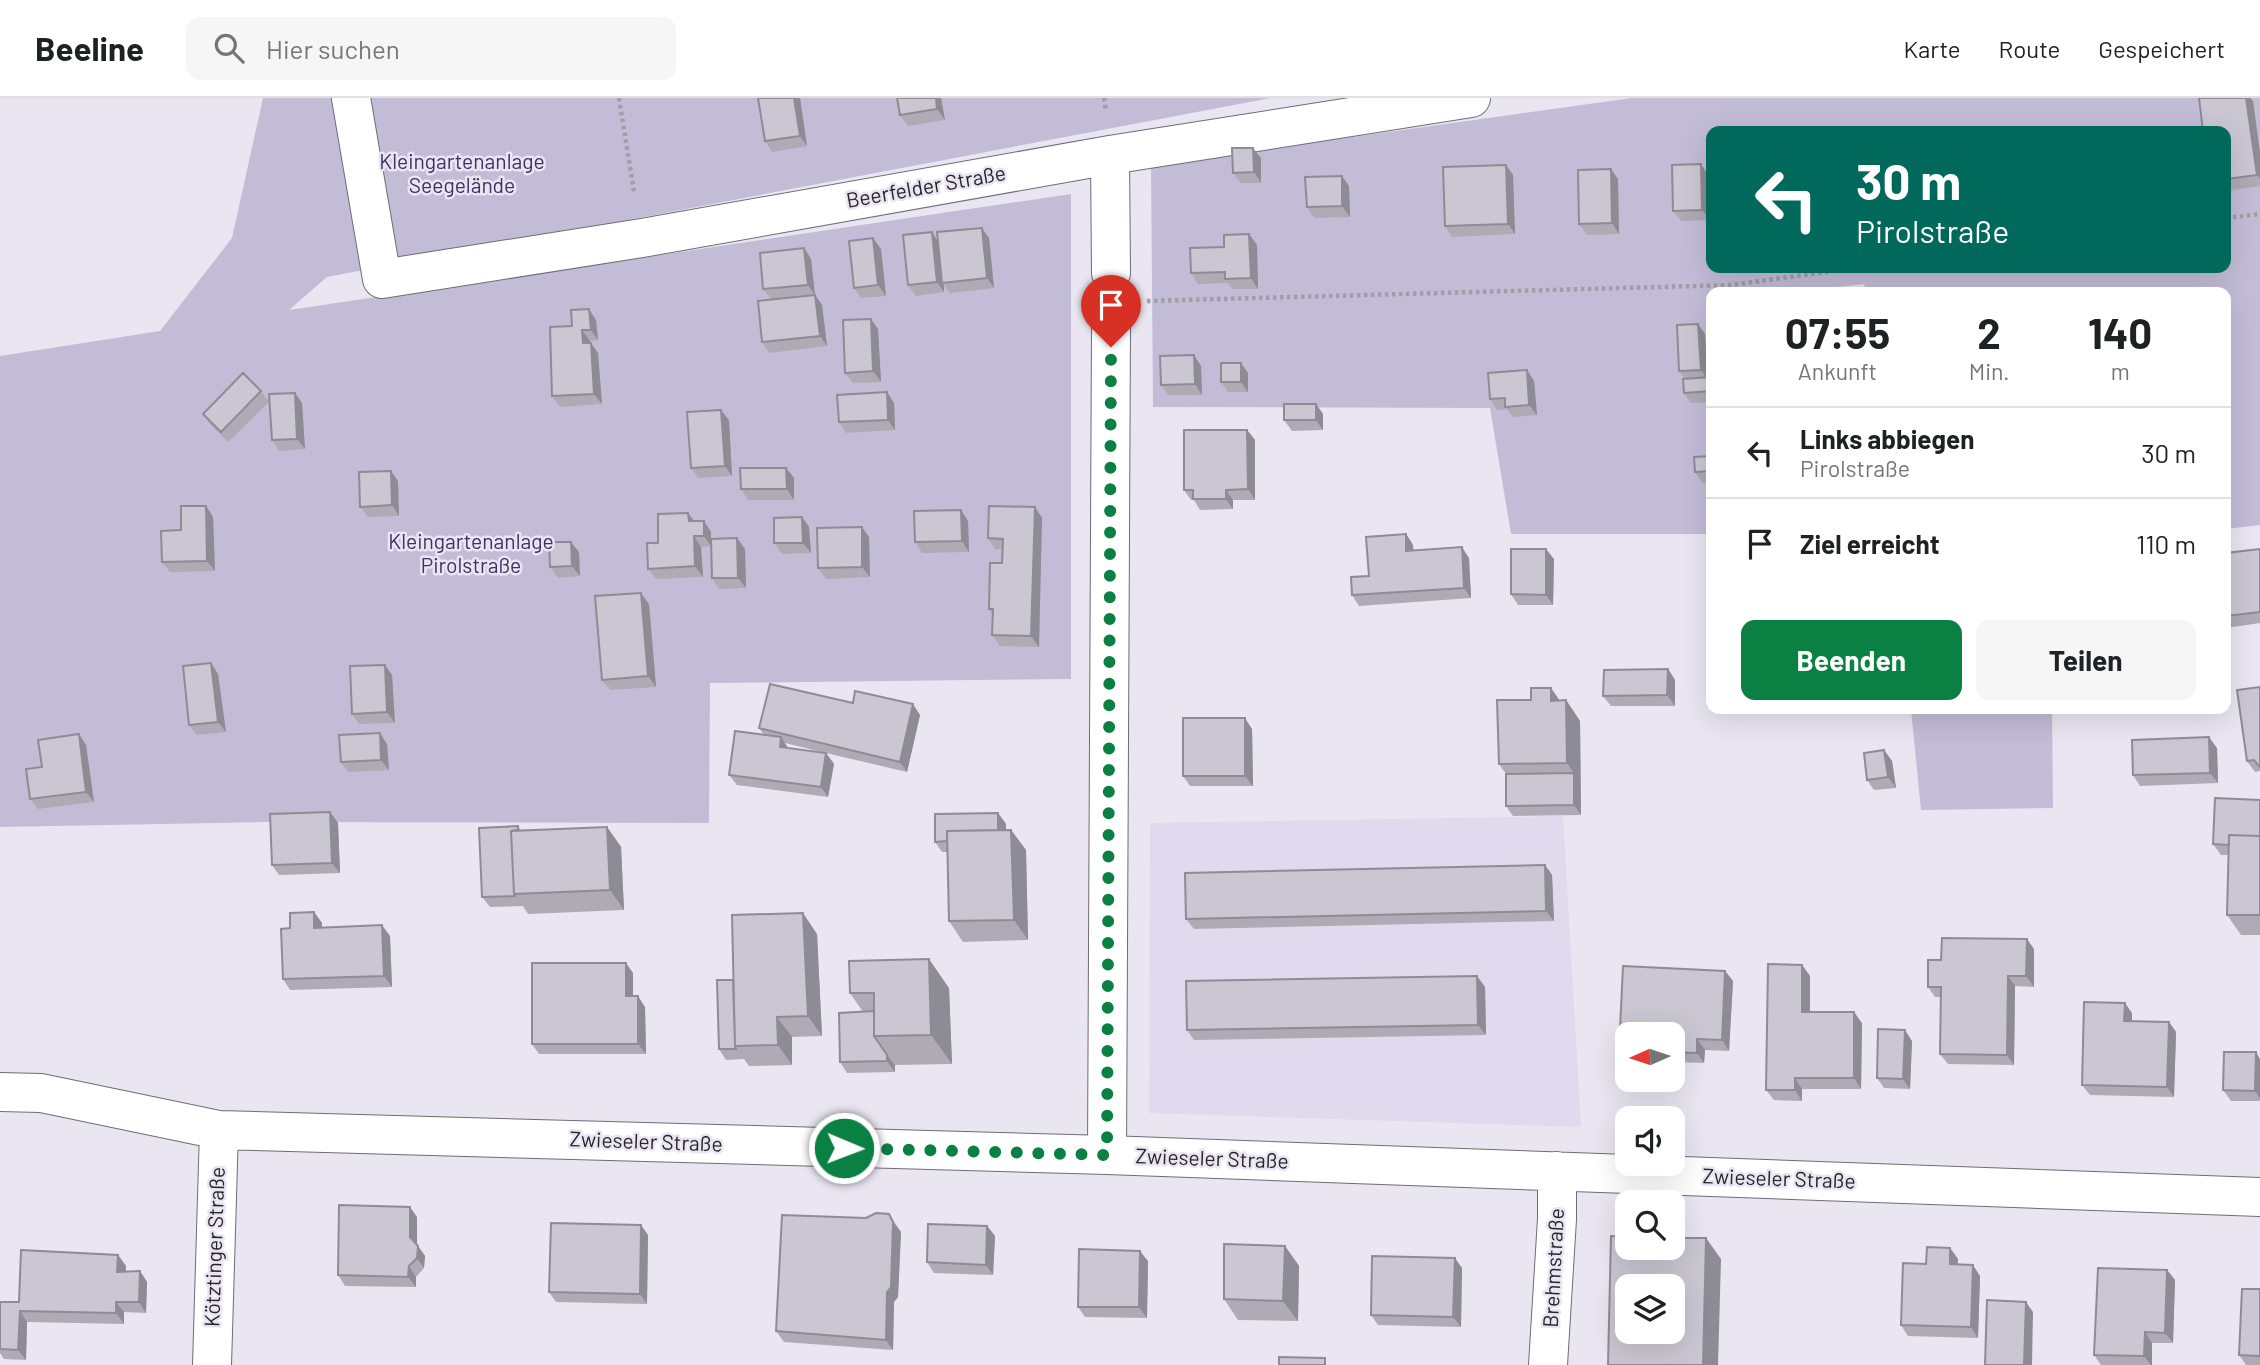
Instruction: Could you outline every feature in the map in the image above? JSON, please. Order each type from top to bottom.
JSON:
[{"type":"street","name":"Beerfelder Straße","points":[[351,98],[382,279],[642,238],[1110,155],[1471,98]]},
{"type":"street","points":[[1110,155],[1111,273]]},
{"type":"street","points":[[1107,1155],[1111,327]]},
{"type":"street","name":"Zwieseler Straße","points":[[0,1092],[41,1093],[219,1130],[1107,1155],[2260,1197]]},
{"type":"street","name":"Kötztinger Straße","points":[[212,1365],[219,1130]]},
{"type":"street","name":"Brehmstraße","points":[[1548,1365],[1558,1220],[1558,1171]]},
{"type":"path","points":[[619,98],[642,238]]},
{"type":"path","points":[[2231,217],[2260,214]]},
{"type":"path","points":[[1139,302],[1731,285],[1819,273]]},
{"type":"shaded area","points":[[1563,816],[1581,1127],[1149,1113],[1150,823]]},
{"type":"green space","name":"Kleingartenanlage Pirolstraße","points":[[263,98],[1271,98],[327,277],[289,310],[1071,194],[1071,679],[710,683],[709,823],[264,822],[0,827],[0,356],[160,331],[232,238]]},
{"type":"green space","points":[[1632,98],[2260,98],[2260,525],[2231,528],[2231,287],[1865,287],[1864,284],[1838,287],[1706,287],[1706,534],[1511,534],[1490,408],[1153,407],[1151,165]]},
{"type":"green space","points":[[1911,714],[2052,714],[2053,808],[1921,810]]},
{"type":"building","points":[[758,98],[794,98],[800,136],[765,141]]},
{"type":"building","points":[[897,98],[936,98],[937,109],[900,115]]},
{"type":"building","points":[[2199,98],[2246,98],[2257,175],[2231,178],[2231,126],[2202,126]]},
{"type":"building","points":[[1232,148],[1253,148],[1254,172],[1233,173]]},
{"type":"building","points":[[1701,164],[1702,210],[1673,211],[1672,165]]},
{"type":"building","points":[[1506,165],[1508,224],[1445,226],[1443,167]]},
{"type":"building","points":[[1611,169],[1612,223],[1579,224],[1578,170]]},
{"type":"building","points":[[1342,176],[1342,206],[1307,207],[1305,177]]},
{"type":"building","points":[[982,228],[987,278],[942,283],[937,232]]},
{"type":"building","points":[[932,232],[937,282],[908,285],[903,235]]},
{"type":"building","points":[[1249,234],[1251,278],[1225,279],[1225,272],[1191,273],[1190,248],[1224,247],[1224,235]]},
{"type":"building","points":[[873,238],[878,285],[854,288],[849,241]]},
{"type":"building","points":[[804,248],[808,285],[763,289],[760,253]]},
{"type":"building","points":[[815,295],[820,336],[762,342],[758,301]]},
{"type":"building","points":[[589,309],[591,330],[582,330],[583,343],[591,343],[594,394],[552,396],[550,327],[572,326],[571,310]]},
{"type":"building","points":[[871,319],[873,371],[845,373],[843,320]]},
{"type":"building","points":[[1698,324],[1701,370],[1679,371],[1677,325]]},
{"type":"building","points":[[1194,355],[1195,384],[1161,385],[1160,356]]},
{"type":"building","points":[[1221,363],[1241,363],[1241,382],[1221,382]]},
{"type":"building","points":[[1527,370],[1529,405],[1505,407],[1505,398],[1490,399],[1488,373]]},
{"type":"building","points":[[243,373],[261,391],[221,432],[203,414]]},
{"type":"building","points":[[1706,377],[1706,391],[1684,393],[1683,379]]},
{"type":"building","points":[[887,392],[888,420],[839,422],[837,395]]},
{"type":"building","points":[[295,393],[297,439],[272,440],[269,394]]},
{"type":"building","points":[[1284,404],[1316,404],[1316,420],[1284,420]]},
{"type":"building","points":[[721,410],[725,466],[691,468],[687,412]]},
{"type":"building","points":[[1184,430],[1247,430],[1248,489],[1226,490],[1226,499],[1193,499],[1193,490],[1184,490]]},
{"type":"building","points":[[1706,456],[1706,471],[1695,472],[1694,457]]},
{"type":"building","points":[[740,468],[786,468],[787,489],[741,489]]},
{"type":"building","points":[[391,471],[392,505],[360,507],[359,472]]},
{"type":"building","points":[[181,506],[206,506],[207,561],[162,562],[161,531],[181,530]]},
{"type":"building","points":[[989,506],[1035,507],[1031,636],[992,635],[993,609],[989,609],[990,563],[1002,563],[1003,539],[988,538]]},
{"type":"building","points":[[961,510],[962,541],[915,542],[914,511]]},
{"type":"building","points":[[688,513],[689,521],[704,521],[704,536],[694,536],[695,566],[648,569],[647,543],[658,543],[658,514]]},
{"type":"building","points":[[802,517],[803,543],[774,543],[774,518]]},
{"type":"building","points":[[862,527],[862,567],[818,568],[817,528]]},
{"type":"building","points":[[1406,534],[1406,551],[1462,547],[1464,588],[1352,595],[1351,577],[1369,576],[1366,537]]},
{"type":"building","points":[[737,538],[738,578],[712,578],[711,539]]},
{"type":"building","points":[[549,542],[571,542],[572,566],[550,567]]},
{"type":"building","points":[[1511,549],[1546,549],[1546,595],[1511,594]]},
{"type":"building","points":[[2260,549],[2260,612],[2231,615],[2231,552]]},
{"type":"building","points":[[641,593],[648,676],[602,680],[595,596]]},
{"type":"building","points":[[211,663],[218,722],[189,725],[183,666]]},
{"type":"building","points":[[385,665],[387,712],[352,714],[350,666]]},
{"type":"building","points":[[1668,669],[1667,695],[1603,696],[1604,670]]},
{"type":"building","points":[[770,684],[853,703],[855,691],[913,704],[900,762],[759,728]]},
{"type":"building","points":[[2260,687],[2260,767],[2254,760],[2247,761],[2237,690]]},
{"type":"building","points":[[1531,688],[1551,688],[1551,701],[1566,700],[1567,763],[1499,764],[1497,700],[1531,700]]},
{"type":"building","points":[[1183,718],[1245,718],[1245,776],[1183,776]]},
{"type":"building","points":[[735,731],[781,737],[780,747],[826,753],[821,787],[729,775]]},
{"type":"building","points":[[380,733],[381,760],[341,762],[339,735]]},
{"type":"building","points":[[79,734],[86,792],[30,799],[26,769],[42,767],[38,740]]},
{"type":"building","points":[[2209,737],[2210,773],[2133,775],[2132,740]]},
{"type":"building","points":[[1884,750],[1888,777],[1867,780],[1864,753]]},
{"type":"building","points":[[1574,773],[1574,805],[1506,806],[1506,774]]},
{"type":"building","points":[[2215,798],[2260,800],[2260,836],[2229,835],[2229,845],[2213,844]]},
{"type":"building","points":[[330,812],[332,863],[272,865],[270,814]]},
{"type":"building","points":[[998,813],[998,830],[947,831],[947,841],[935,842],[935,814]]},
{"type":"building","points":[[518,826],[518,830],[511,831],[515,896],[482,897],[479,828]]},
{"type":"building","points":[[607,827],[610,890],[514,894],[511,831]]},
{"type":"building","points":[[1011,830],[1014,920],[949,921],[947,831]]},
{"type":"building","points":[[2229,835],[2260,836],[2260,915],[2227,915]]},
{"type":"building","points":[[1545,865],[1546,911],[1186,919],[1185,873]]},
{"type":"building","points":[[314,912],[314,928],[382,925],[384,976],[283,979],[281,929],[290,928],[290,913]]},
{"type":"building","points":[[803,913],[808,1016],[777,1017],[778,1045],[735,1046],[732,915]]},
{"type":"building","points":[[1942,938],[2027,939],[2026,976],[2008,976],[2007,1055],[1940,1054],[1941,987],[1928,987],[1928,960],[1941,960]]},
{"type":"building","points":[[929,959],[931,1035],[874,1036],[874,993],[850,993],[849,961]]},
{"type":"building","points":[[532,963],[626,963],[626,996],[638,996],[638,1044],[532,1044]]},
{"type":"building","points":[[1768,964],[1802,965],[1802,1012],[1854,1012],[1854,1078],[1795,1078],[1795,1090],[1766,1090]]},
{"type":"building","points":[[1623,966],[1725,971],[1722,1040],[1697,1039],[1697,1053],[1685,1052],[1685,1022],[1620,1022]]},
{"type":"building","points":[[1477,976],[1478,1025],[1187,1030],[1186,981]]},
{"type":"building","points":[[717,980],[733,980],[736,1049],[719,1049]]},
{"type":"building","points":[[2084,1002],[2125,1003],[2124,1021],[2169,1022],[2167,1087],[2082,1085]]},
{"type":"building","points":[[874,1011],[874,1036],[887,1055],[887,1061],[840,1062],[839,1013]]},
{"type":"building","points":[[1878,1029],[1905,1030],[1903,1079],[1877,1078]]},
{"type":"building","points":[[2224,1052],[2256,1052],[2255,1091],[2223,1090]]},
{"type":"building","points":[[339,1205],[410,1207],[410,1237],[418,1246],[417,1258],[409,1266],[408,1277],[338,1275]]},
{"type":"building","points":[[876,1213],[889,1214],[893,1222],[886,1340],[776,1331],[782,1215],[866,1218]]},
{"type":"building","points":[[551,1223],[641,1225],[640,1294],[549,1292]]},
{"type":"building","points":[[928,1224],[987,1226],[986,1265],[927,1262]]},
{"type":"building","points":[[1611,1236],[1615,1236],[1615,1260],[1685,1260],[1685,1238],[1706,1238],[1703,1365],[1608,1365]]},
{"type":"building","points":[[1224,1244],[1285,1246],[1283,1301],[1224,1299]]},
{"type":"building","points":[[1927,1247],[1950,1248],[1950,1264],[1973,1265],[1971,1327],[1901,1325],[1903,1263],[1926,1264]]},
{"type":"building","points":[[1079,1249],[1140,1251],[1139,1307],[1078,1307]]},
{"type":"building","points":[[21,1250],[118,1255],[117,1272],[140,1271],[139,1302],[116,1302],[116,1313],[20,1311],[18,1350],[0,1349],[0,1302],[19,1302]]},
{"type":"building","points":[[1372,1256],[1455,1258],[1453,1317],[1371,1315]]},
{"type":"building","points":[[2098,1268],[2167,1270],[2165,1333],[2145,1332],[2144,1356],[2094,1355]]},
{"type":"building","points":[[2242,1289],[2260,1289],[2260,1356],[2239,1355]]},
{"type":"building","points":[[1987,1300],[2026,1302],[2024,1365],[1985,1365]]},
{"type":"building","points":[[1279,1357],[1325,1358],[1325,1365],[1279,1365]]},
{"type":"route","points":[[844,1148],[1107,1155],[1111,347]]},
{"type":"park label","name":"Kleingartenanlage Seegelände","points":[[462,174]]}]
